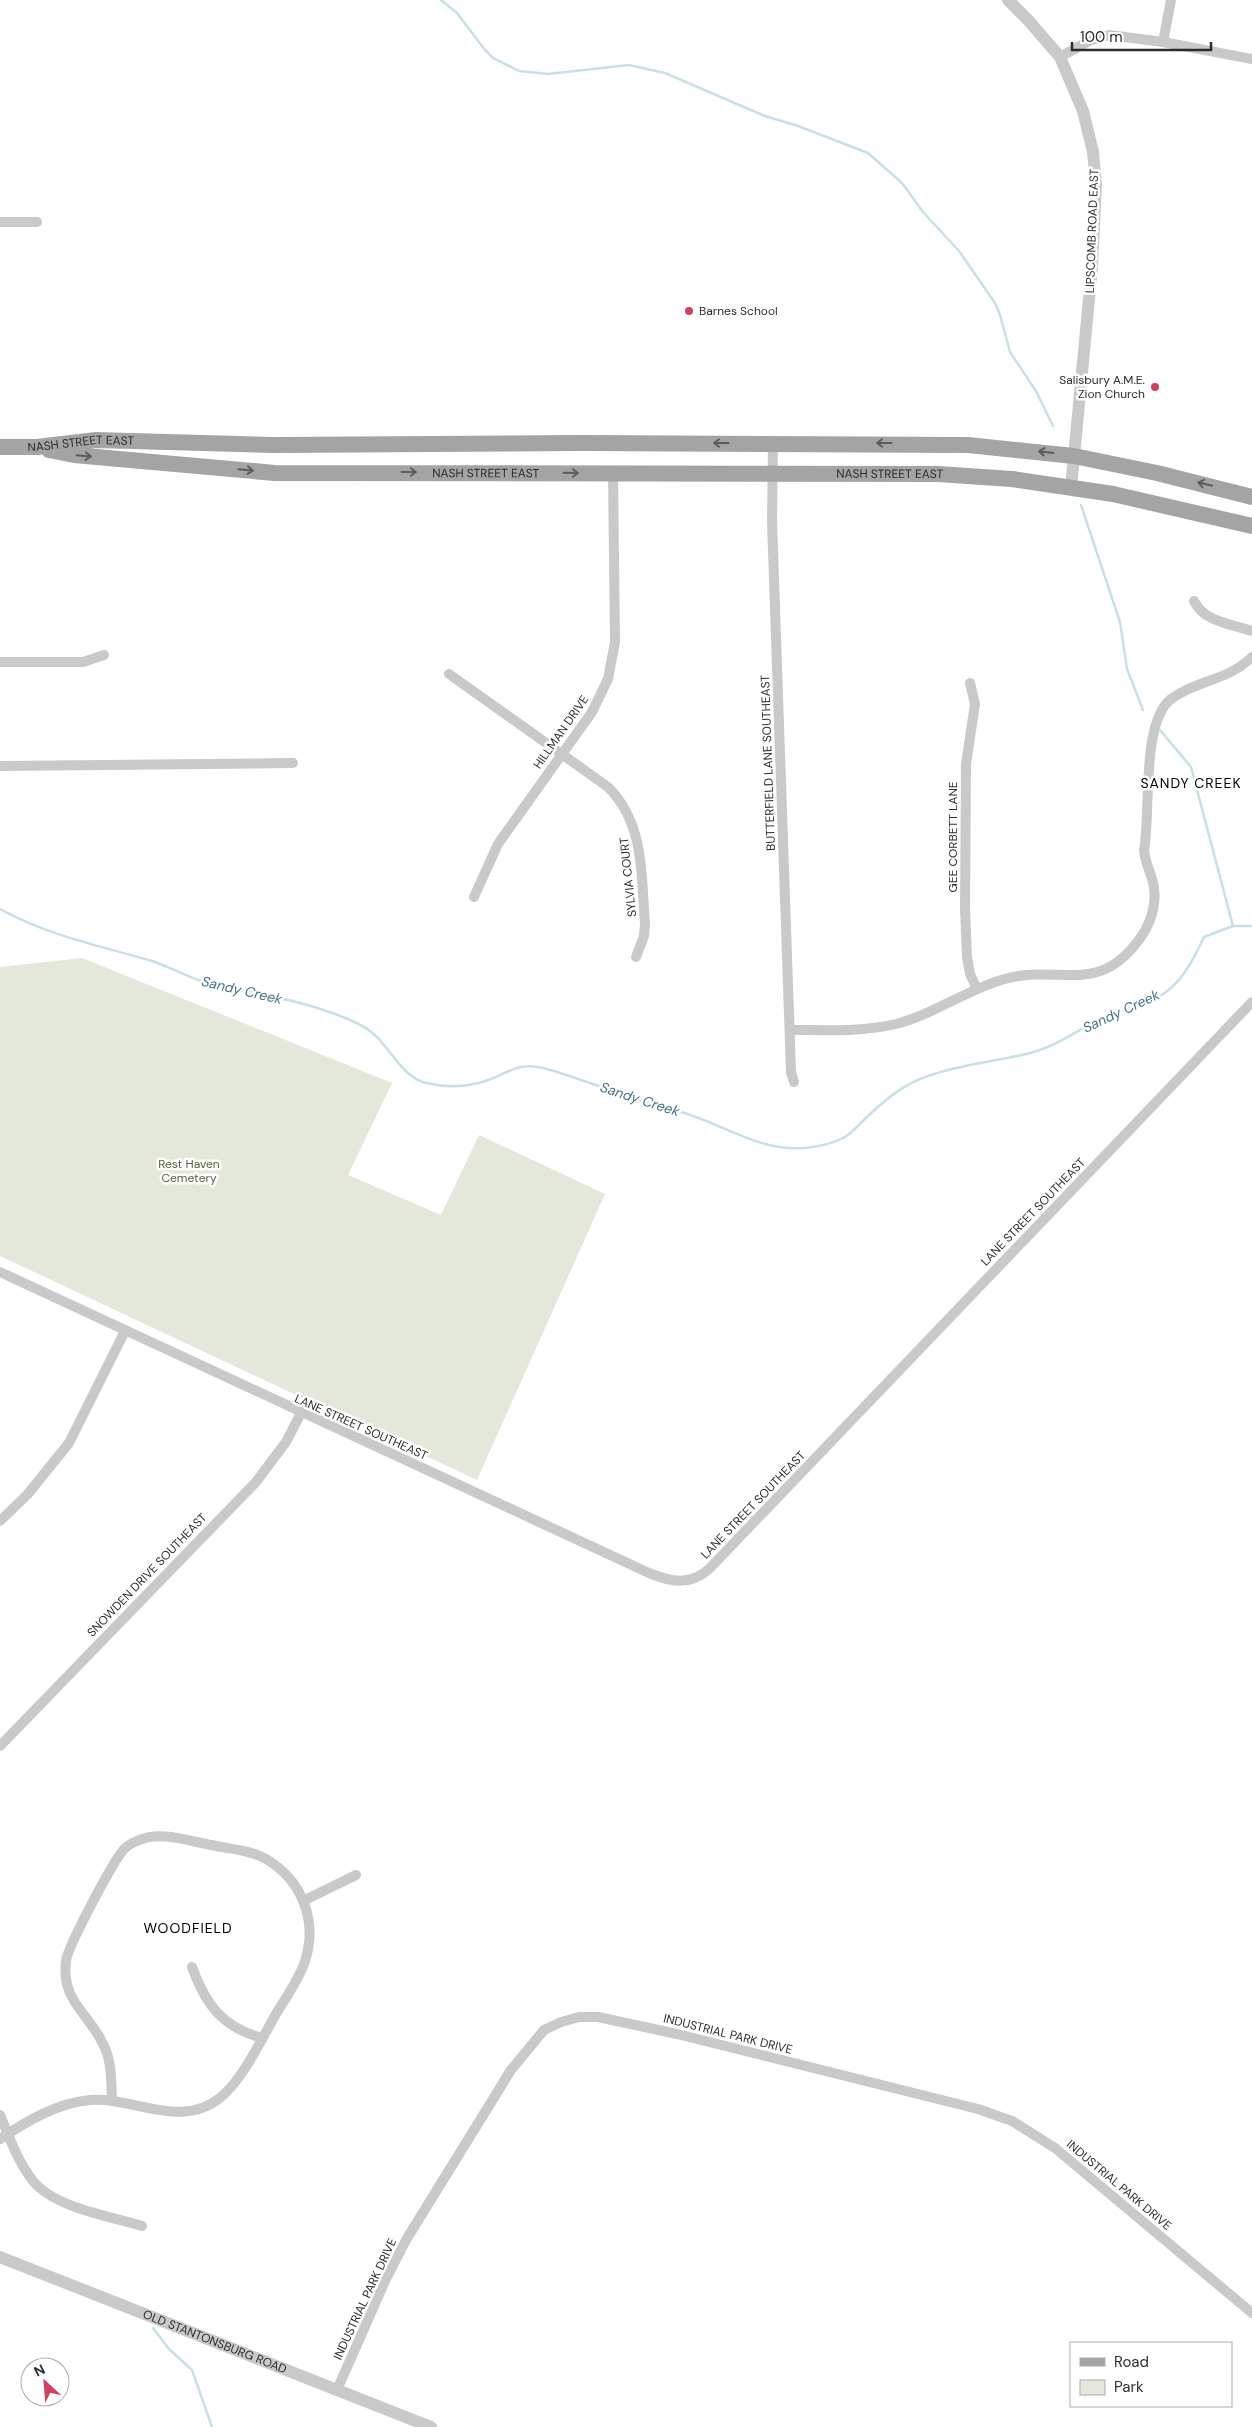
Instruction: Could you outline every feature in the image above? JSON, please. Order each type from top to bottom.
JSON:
[{"type":"main road","name":"NASH STREET EAST","points":[[36,447],[96,440],[275,445],[773,443],[968,445],[1074,456],[1158,473],[1252,497]]},
{"type":"main road","points":[[0,447],[36,447]]},
{"type":"main road","name":"NASH STREET EAST","points":[[36,447],[74,455],[275,473],[938,474],[1012,480],[1151,501],[1252,526]]},
{"type":"street","name":"LIPSCOMB ROAD EAST","points":[[1008,0],[1060,57],[1083,111],[1093,152],[1096,184],[1092,266],[1071,488]]},
{"type":"street","points":[[1163,42],[1171,0]]},
{"type":"street","points":[[1060,57],[1088,41],[1109,35],[1163,42],[1252,59]]},
{"type":"street","points":[[0,222],[37,222]]},
{"type":"street","name":"BUTTERFIELD LANE SOUTHEAST","points":[[773,443],[772,520],[791,1072],[794,1082]]},
{"type":"street","name":"HILLMAN DRIVE","points":[[474,897],[498,844],[562,755],[601,696],[613,661],[615,642],[613,473]]},
{"type":"street","points":[[1194,601],[1199,611],[1208,618],[1252,631]]},
{"type":"street","points":[[0,662],[84,662],[104,655]]},
{"type":"street","points":[[790,1030],[871,1029],[896,1024],[1001,980],[1022,976],[1078,977],[1102,971],[1119,961],[1135,945],[1149,923],[1154,902],[1154,887],[1145,861],[1144,850],[1152,737],[1157,717],[1171,699],[1228,675],[1241,668],[1252,657]]},
{"type":"street","name":"SYLVIA COURT","points":[[449,674],[608,787],[626,808],[638,842],[645,924],[644,936],[636,957]]},
{"type":"street","name":"GEE CORBETT LANE","points":[[970,683],[975,704],[966,764],[965,917],[967,957],[970,974],[977,989]]},
{"type":"street","points":[[0,766],[293,763]]},
{"type":"street","name":"LANE STREET SOUTHEAST","points":[[0,1272],[649,1573],[665,1580],[682,1582],[692,1580],[709,1569],[1252,1002]]},
{"type":"street","points":[[0,1521],[27,1495],[70,1443],[126,1331]]},
{"type":"street","name":"SNOWDEN DRIVE SOUTHEAST","points":[[0,1746],[256,1482],[286,1442],[301,1413]]},
{"type":"street","points":[[4,2136],[58,2107],[77,2102],[112,2099],[171,2113],[188,2112],[205,2108],[219,2099],[234,2084],[304,1962],[309,1936],[305,1900],[280,1870],[266,1859],[250,1853],[154,1836],[137,1841],[125,1849],[69,1948],[65,1972],[72,1999],[97,2032],[108,2056],[112,2099]]},
{"type":"street","points":[[305,1900],[356,1874]]},
{"type":"street","points":[[192,1967],[201,1992],[217,2014],[245,2033],[262,2038]]},
{"type":"street","name":"INDUSTRIAL PARK DRIVE","points":[[337,2390],[396,2258],[511,2070],[544,2030],[579,2017],[598,2017],[677,2034],[978,2109],[1012,2121],[1055,2148],[1252,2313]]},
{"type":"street","points":[[0,2115],[4,2136],[26,2172],[44,2192],[68,2204],[142,2226]]},
{"type":"street","name":"OLD STANTONSBURG ROAD","points":[[0,2257],[431,2427]]},
{"type":"green space","name":"Rest Haven Cemetery","points":[[82,958],[392,1083],[348,1175],[441,1215],[479,1135],[605,1194],[477,1480],[0,1256],[0,967]]},
{"type":"waterway","points":[[441,0],[457,13],[493,58],[519,71],[548,74],[629,65],[665,73],[765,116],[798,126],[868,153],[902,183],[923,212],[959,251],[995,303],[1010,352],[1036,391],[1053,426]]},
{"type":"waterway","points":[[1081,505],[1120,622],[1127,669],[1143,710]]},
{"type":"waterway","points":[[1160,730],[1191,767],[1233,926]]},
{"type":"waterway","name":"Sandy Creek","points":[[0,909],[55,933],[152,961],[206,983],[300,1003],[333,1013],[372,1032],[405,1071],[426,1083],[446,1086],[479,1083],[517,1068],[533,1066],[644,1102],[677,1110],[761,1143],[789,1148],[818,1146],[847,1136],[889,1098],[919,1079],[952,1069],[1036,1051],[1055,1044],[1106,1016],[1159,997],[1184,974],[1204,937],[1233,926],[1252,926]]},
{"type":"waterway","points":[[153,2328],[169,2349],[192,2370],[212,2427]]},
{"type":"place","name":"Barnes School","points":[[689,311]]},
{"type":"place","name":"Salisbury A.M.E. Zion Church","points":[[1155,387]]},
{"type":"district","name":"SANDY CREEK","points":[[1191,783]]},
{"type":"district","name":"WOODFIELD","points":[[188,1928]]}]
